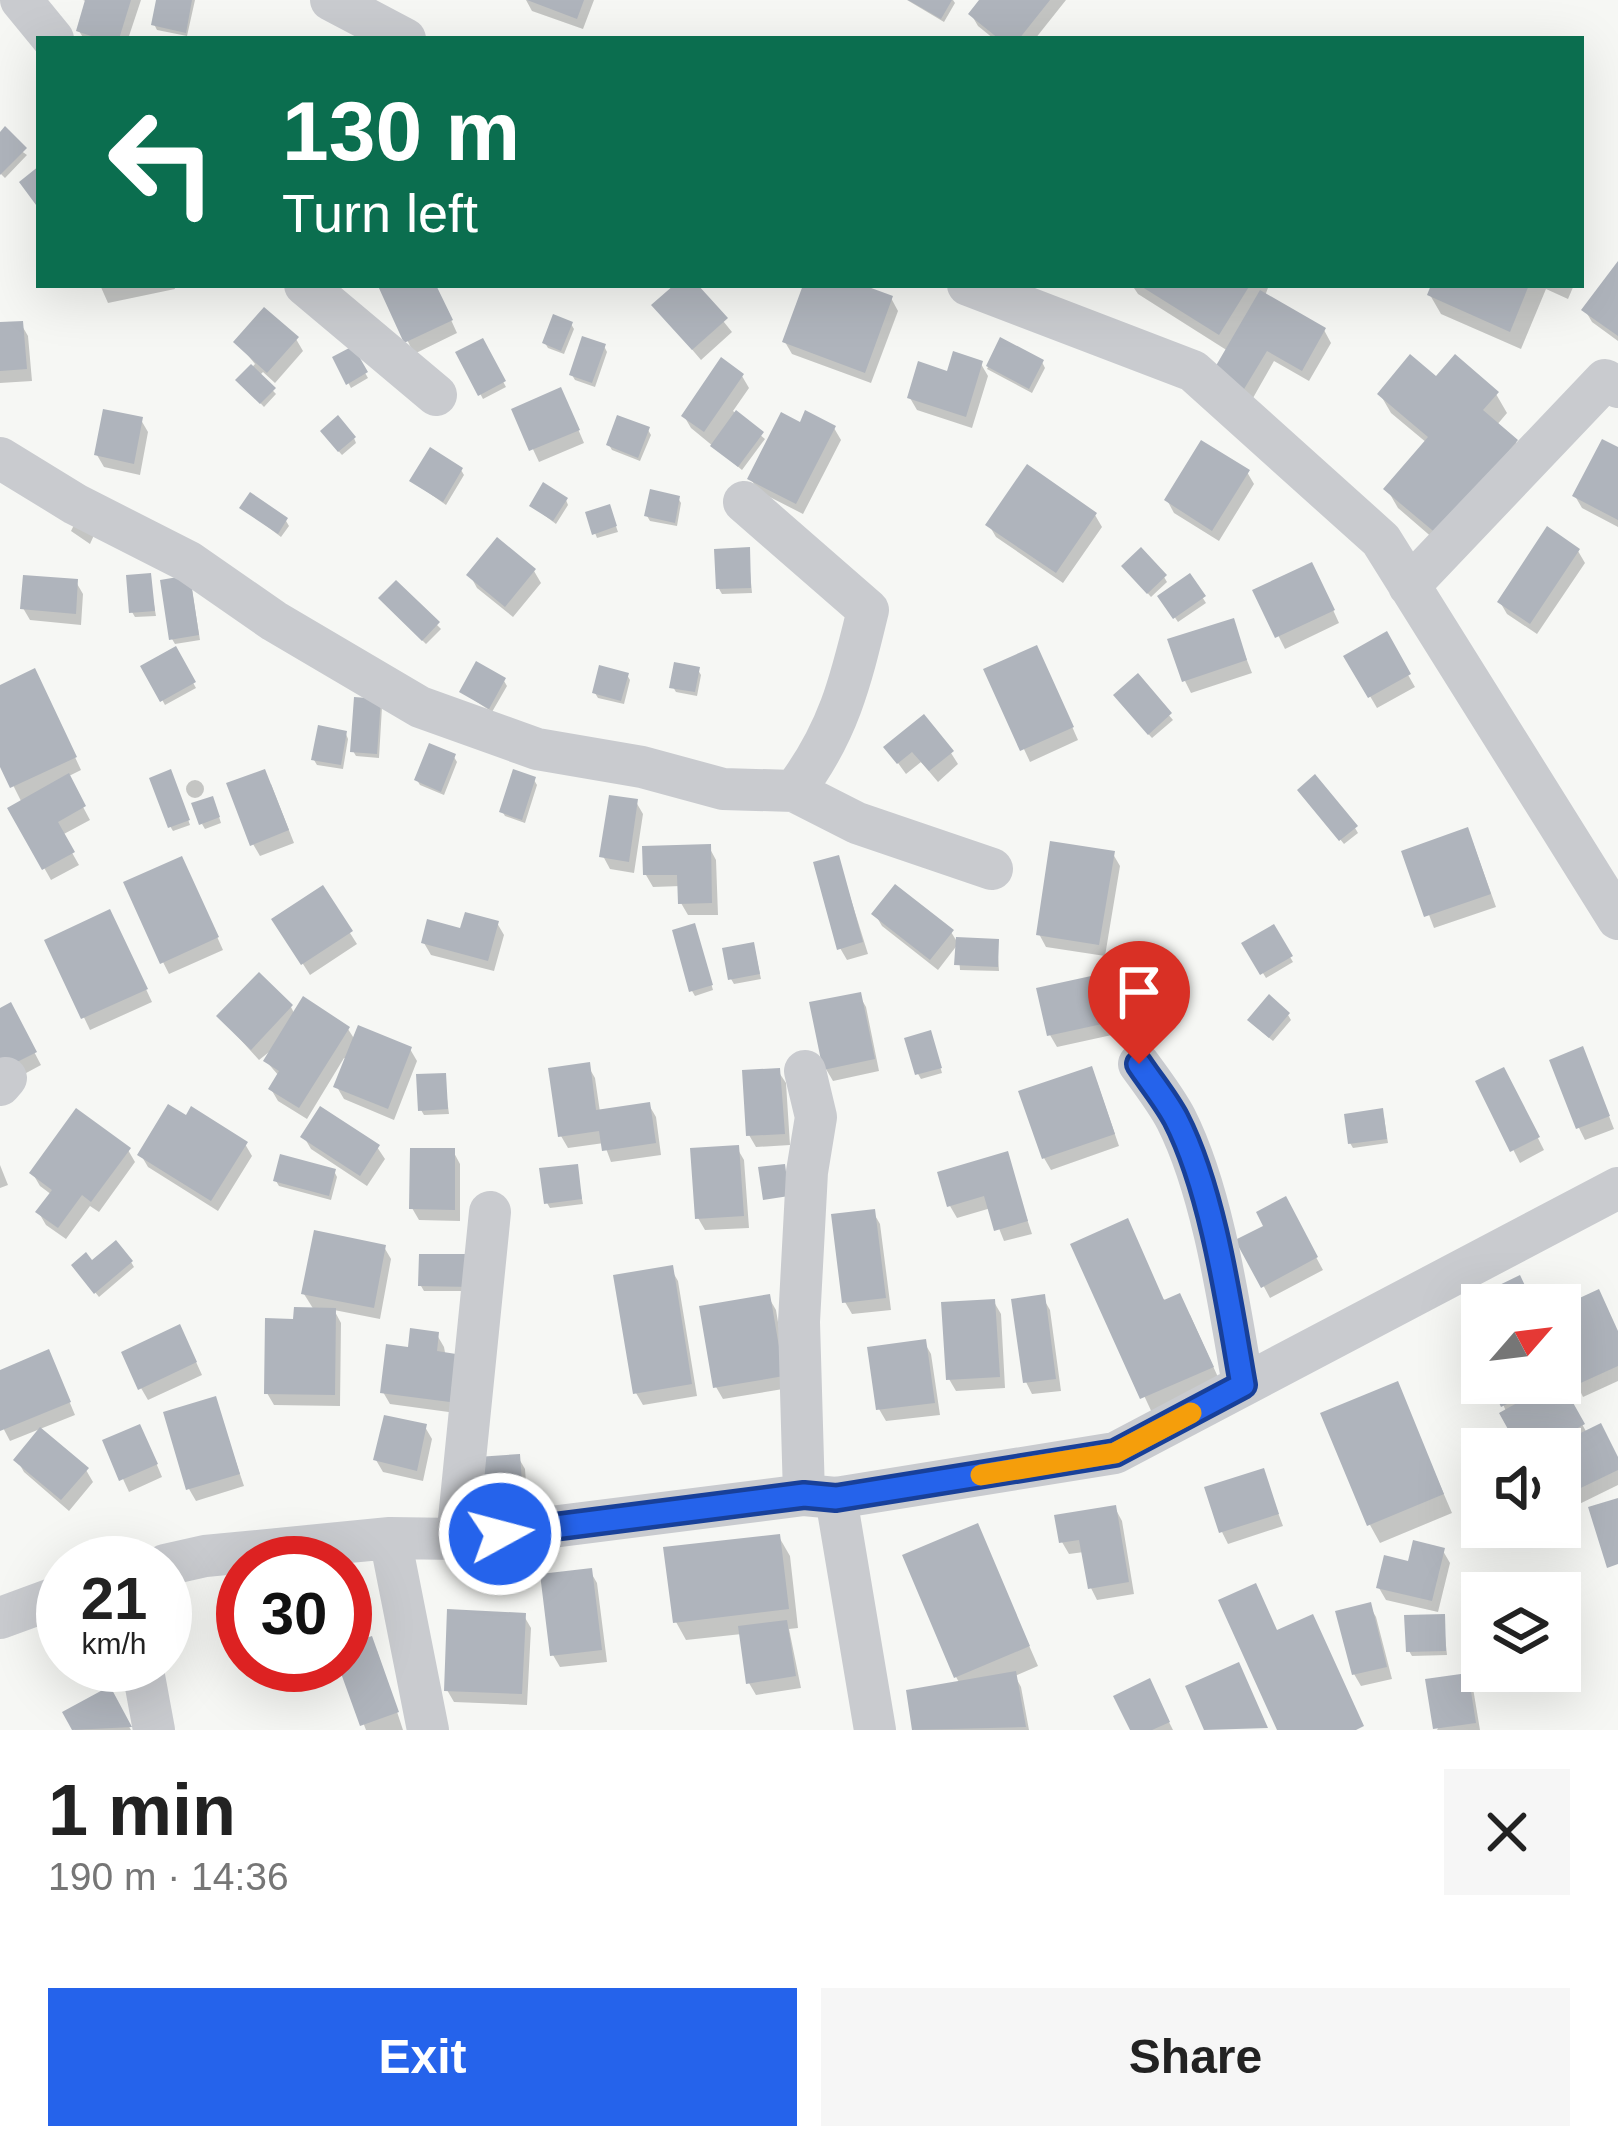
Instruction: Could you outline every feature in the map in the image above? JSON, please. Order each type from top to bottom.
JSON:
[{"type":"street","points":[[21,0],[50,36]]},
{"type":"street","points":[[331,0],[399,36]]},
{"type":"street","points":[[308,288],[436,395]]},
{"type":"street","points":[[976,288],[1193,371],[1381,541],[1618,919]]},
{"type":"street","points":[[1409,586],[1605,380],[1618,386]]},
{"type":"street","points":[[0,458],[75,504],[189,562],[274,621],[420,707],[536,749],[642,767],[723,789],[794,790],[856,823],[992,869]]},
{"type":"street","points":[[744,502],[868,610],[847,698],[814,765],[794,790]]},
{"type":"street","points":[[1139,1064],[1174,1116],[1193,1157],[1224,1279],[1243,1385]]},
{"type":"street","points":[[805,1071],[816,1117],[807,1172],[799,1322],[820,1497],[874,1730]]},
{"type":"street","points":[[192,1559],[390,1538],[457,1539],[820,1497],[1115,1453],[1618,1188]]},
{"type":"street","points":[[457,1539],[490,1212]]},
{"type":"street","points":[[390,1538],[428,1730]]},
{"type":"street","points":[[0,1618],[36,1605]]},
{"type":"street","points":[[147,1692],[154,1730]]},
{"type":"building","points":[[85,0],[131,0],[120,36],[76,31]]},
{"type":"building","points":[[156,0],[192,0],[186,33],[151,25]]},
{"type":"building","points":[[527,0],[584,0],[577,19]]},
{"type":"building","points":[[908,0],[952,0],[941,19]]},
{"type":"building","points":[[979,0],[1050,0],[1021,36],[995,36],[968,14]]},
{"type":"building","points":[[5,126],[27,148],[0,175],[0,132]]},
{"type":"building","points":[[36,168],[36,205],[19,182]]},
{"type":"building","points":[[1618,261],[1618,336],[1581,310]]},
{"type":"building","points":[[379,288],[437,288],[453,320],[404,343]]},
{"type":"building","points":[[671,288],[701,288],[728,318],[692,350],[651,305]]},
{"type":"building","points":[[802,288],[871,288],[893,296],[865,373],[782,342]]},
{"type":"building","points":[[1144,288],[1248,288],[1219,335]]},
{"type":"building","points":[[1430,288],[1528,288],[1510,332],[1427,295]]},
{"type":"building","points":[[1260,290],[1326,328],[1302,371],[1267,351],[1241,394],[1210,376]]},
{"type":"building","points":[[264,307],[299,337],[267,373],[233,342]]},
{"type":"building","points":[[553,314],[573,322],[561,351],[542,343]]},
{"type":"building","points":[[23,321],[27,369],[0,371],[0,322]]},
{"type":"building","points":[[582,336],[606,344],[592,383],[569,375]]},
{"type":"building","points":[[1000,337],[1044,360],[1029,389],[986,366]]},
{"type":"building","points":[[483,338],[506,381],[478,396],[455,352]]},
{"type":"building","points":[[353,346],[368,372],[346,385],[332,357]]},
{"type":"building","points":[[953,351],[983,361],[966,417],[907,398],[918,361],[947,371]]},
{"type":"building","points":[[1410,354],[1436,376],[1455,354],[1499,392],[1483,410],[1518,440],[1438,535],[1383,489],[1428,437],[1377,394]]},
{"type":"building","points":[[721,357],[744,374],[704,432],[681,416]]},
{"type":"building","points":[[251,364],[276,388],[260,404],[235,380]]},
{"type":"building","points":[[561,387],[580,430],[529,451],[511,409]]},
{"type":"building","points":[[103,409],[143,417],[134,464],[94,455]]},
{"type":"building","points":[[736,410],[764,432],[738,467],[710,446]]},
{"type":"building","points":[[805,410],[836,426],[796,504],[747,479],[781,412],[800,422]]},
{"type":"building","points":[[338,415],[356,437],[338,452],[320,431]]},
{"type":"building","points":[[617,415],[650,427],[638,458],[606,445]]},
{"type":"building","points":[[1602,439],[1618,447],[1618,520],[1572,496]]},
{"type":"building","points":[[1201,440],[1250,470],[1212,531],[1164,500]]},
{"type":"building","points":[[430,447],[463,468],[443,502],[409,481]]},
{"type":"building","points":[[1027,464],[1097,513],[1056,573],[985,525]]},
{"type":"building","points":[[543,482],[568,498],[553,521],[529,506]]},
{"type":"building","points":[[650,489],[680,496],[675,523],[644,516]]},
{"type":"building","points":[[250,492],[288,518],[278,534],[239,508]]},
{"type":"building","points":[[610,504],[617,526],[592,535],[585,512]]},
{"type":"building","points":[[1547,526],[1580,549],[1530,624],[1497,602]]},
{"type":"building","points":[[497,537],[536,569],[505,607],[466,575]]},
{"type":"building","points":[[750,547],[751,588],[716,589],[714,549]]},
{"type":"building","points":[[1141,547],[1167,575],[1147,594],[1121,566]]},
{"type":"building","points":[[1312,562],[1335,610],[1275,638],[1252,590]]},
{"type":"building","points":[[151,573],[155,611],[129,613],[126,575]]},
{"type":"building","points":[[1190,573],[1206,596],[1173,619],[1157,596]]},
{"type":"building","points":[[23,575],[78,579],[76,614],[20,609]]},
{"type":"building","points":[[190,575],[199,635],[169,640],[160,580]]},
{"type":"building","points":[[396,580],[440,622],[422,641],[378,598]]},
{"type":"building","points":[[1234,618],[1247,660],[1182,682],[1167,639]]},
{"type":"building","points":[[1387,631],[1411,674],[1368,698],[1343,656]]},
{"type":"building","points":[[1037,645],[1074,727],[1020,751],[983,669]]},
{"type":"building","points":[[176,646],[196,682],[160,702],[140,666]]},
{"type":"building","points":[[476,661],[506,678],[489,709],[459,692]]},
{"type":"building","points":[[674,662],[700,667],[695,692],[669,688]]},
{"type":"building","points":[[599,665],[629,673],[621,701],[592,693]]},
{"type":"building","points":[[35,668],[77,757],[10,788],[0,767],[0,685]]},
{"type":"building","points":[[1138,673],[1172,713],[1148,735],[1113,695]]},
{"type":"building","points":[[354,697],[381,699],[377,754],[350,752]]},
{"type":"building","points":[[924,714],[954,751],[929,771],[912,752],[897,764],[883,747]]},
{"type":"building","points":[[318,725],[347,731],[341,765],[311,760]]},
{"type":"building","points":[[429,743],[456,754],[441,792],[414,780]]},
{"type":"building","points":[[171,769],[190,820],[168,828],[149,778]]},
{"type":"building","points":[[265,769],[289,830],[250,846],[226,783]]},
{"type":"building","points":[[513,769],[536,777],[522,820],[499,812]]},
{"type":"building","points":[[69,773],[86,806],[58,822],[75,852],[42,870],[7,808]]},
{"type":"building","points":[[1315,774],[1358,826],[1339,841],[1297,790]]},
{"type":"building","points":[[609,795],[638,799],[629,862],[599,857]]},
{"type":"building","points":[[213,796],[220,817],[199,825],[191,803]]},
{"type":"building","points":[[1468,827],[1491,894],[1424,917],[1401,851]]},
{"type":"building","points":[[1050,841],[1115,851],[1099,945],[1036,935]]},
{"type":"building","points":[[711,844],[712,903],[678,904],[677,875],[643,875],[642,846]]},
{"type":"building","points":[[839,855],[863,942],[837,950],[813,862]]},
{"type":"building","points":[[182,856],[219,937],[160,964],[123,882]]},
{"type":"building","points":[[895,884],[954,930],[930,960],[871,914]]},
{"type":"building","points":[[323,885],[353,931],[301,965],[271,919]]},
{"type":"building","points":[[110,909],[148,989],[81,1019],[44,940]]},
{"type":"building","points":[[465,912],[499,921],[488,961],[421,943],[427,919],[460,928]]},
{"type":"building","points":[[695,923],[713,985],[689,992],[672,930]]},
{"type":"building","points":[[1274,924],[1293,956],[1260,975],[1241,943]]},
{"type":"building","points":[[956,937],[999,939],[998,967],[954,965]]},
{"type":"building","points":[[754,942],[760,974],[728,980],[722,948]]},
{"type":"building","points":[[259,972],[293,1005],[251,1050],[216,1016]]},
{"type":"building","points":[[1105,973],[1116,1021],[1047,1036],[1036,988]]},
{"type":"building","points":[[861,992],[875,1059],[823,1070],[809,1002]]},
{"type":"building","points":[[1269,994],[1290,1013],[1269,1038],[1247,1020]]},
{"type":"building","points":[[303,996],[350,1027],[299,1108],[268,1089],[279,1071],[263,1061]]},
{"type":"building","points":[[11,1002],[37,1052],[5,1068],[0,1058],[0,1008]]},
{"type":"building","points":[[358,1025],[412,1047],[388,1109],[333,1087]]},
{"type":"building","points":[[931,1030],[942,1068],[915,1075],[904,1038]]},
{"type":"building","points":[[1583,1046],[1610,1116],[1576,1129],[1549,1060]]},
{"type":"building","points":[[590,1062],[596,1110],[650,1102],[656,1143],[602,1151],[599,1131],[558,1137],[548,1068]]},
{"type":"building","points":[[1092,1066],[1115,1134],[1042,1159],[1018,1091]]},
{"type":"building","points":[[1504,1067],[1540,1137],[1510,1152],[1475,1081]]},
{"type":"building","points":[[780,1068],[785,1134],[746,1136],[742,1070]]},
{"type":"building","points":[[446,1073],[448,1109],[418,1111],[416,1074]]},
{"type":"building","points":[[168,1104],[186,1115],[191,1106],[248,1142],[211,1201],[137,1155]]},
{"type":"building","points":[[320,1106],[380,1145],[360,1176],[300,1137]]},
{"type":"building","points":[[76,1108],[131,1148],[91,1202],[82,1195],[58,1228],[35,1212],[52,1190],[29,1173]]},
{"type":"building","points":[[1383,1108],[1387,1139],[1348,1144],[1344,1114]]},
{"type":"building","points":[[739,1145],[744,1216],[695,1219],[690,1148]]},
{"type":"building","points":[[410,1148],[455,1148],[455,1210],[409,1209]]},
{"type":"building","points":[[1008,1151],[1028,1221],[994,1231],[984,1196],[947,1207],[937,1172]]},
{"type":"building","points":[[280,1154],[336,1169],[329,1196],[273,1181]]},
{"type":"building","points":[[578,1164],[582,1199],[544,1204],[539,1168]]},
{"type":"building","points":[[785,1164],[789,1196],[763,1200],[758,1167]]},
{"type":"building","points":[[1286,1196],[1318,1257],[1261,1288],[1235,1240],[1263,1226],[1256,1212]]},
{"type":"building","points":[[875,1209],[886,1298],[842,1303],[831,1214]]},
{"type":"building","points":[[1128,1218],[1164,1300],[1180,1293],[1214,1367],[1140,1399],[1070,1244]]},
{"type":"building","points":[[314,1230],[386,1245],[374,1308],[301,1294]]},
{"type":"building","points":[[116,1240],[133,1261],[94,1294],[71,1265],[86,1252],[92,1260]]},
{"type":"building","points":[[419,1254],[470,1254],[471,1287],[418,1286]]},
{"type":"building","points":[[673,1265],[692,1384],[633,1394],[613,1275]]},
{"type":"building","points":[[1520,1275],[1524,1284],[1501,1284]]},
{"type":"building","points":[[1599,1289],[1618,1331],[1618,1366],[1581,1383],[1581,1297]]},
{"type":"building","points":[[770,1294],[784,1376],[713,1388],[699,1306]]},
{"type":"building","points":[[1045,1294],[1056,1379],[1023,1383],[1011,1299]]},
{"type":"building","points":[[995,1299],[1000,1377],[946,1380],[941,1302]]},
{"type":"building","points":[[294,1307],[336,1308],[335,1395],[264,1394],[265,1318],[293,1319]]},
{"type":"building","points":[[180,1324],[197,1362],[138,1390],[121,1352]]},
{"type":"building","points":[[410,1328],[439,1332],[437,1351],[456,1354],[450,1402],[380,1393],[386,1344],[408,1347]]},
{"type":"building","points":[[926,1339],[935,1403],[876,1410],[867,1347]]},
{"type":"building","points":[[49,1349],[71,1402],[0,1431],[0,1370]]},
{"type":"building","points":[[1398,1381],[1444,1494],[1367,1526],[1320,1413]]},
{"type":"building","points":[[216,1396],[240,1474],[186,1490],[163,1412]]},
{"type":"building","points":[[1515,1404],[1574,1404],[1585,1424],[1578,1428],[1507,1428],[1499,1413]]},
{"type":"building","points":[[384,1415],[427,1424],[417,1471],[373,1460]]},
{"type":"building","points":[[1601,1423],[1618,1457],[1618,1470],[1581,1488],[1581,1433]]},
{"type":"building","points":[[140,1424],[158,1464],[119,1481],[102,1440]]},
{"type":"building","points":[[40,1427],[89,1468],[61,1500],[13,1460]]},
{"type":"building","points":[[520,1454],[523,1497],[480,1500],[477,1457]]},
{"type":"building","points":[[1264,1468],[1279,1514],[1219,1533],[1204,1487]]},
{"type":"building","points":[[1618,1498],[1618,1564],[1607,1568],[1588,1507]]},
{"type":"building","points":[[1116,1505],[1129,1582],[1088,1589],[1079,1540],[1059,1543],[1054,1515]]},
{"type":"building","points":[[978,1523],[1030,1646],[954,1678],[902,1555]]},
{"type":"building","points":[[780,1534],[789,1609],[673,1623],[663,1547]]},
{"type":"building","points":[[1413,1540],[1445,1548],[1432,1601],[1376,1588],[1384,1555],[1408,1561]]},
{"type":"building","points":[[592,1568],[602,1650],[550,1656],[540,1574]]},
{"type":"building","points":[[1256,1583],[1277,1630],[1313,1614],[1364,1726],[1356,1730],[1277,1730],[1218,1600]]},
{"type":"building","points":[[1371,1602],[1387,1667],[1352,1675],[1335,1611]]},
{"type":"building","points":[[447,1609],[526,1613],[522,1694],[444,1691]]},
{"type":"building","points":[[1445,1614],[1446,1651],[1406,1652],[1404,1615]]},
{"type":"building","points":[[787,1620],[796,1676],[746,1684],[738,1626]]},
{"type":"building","points":[[372,1636],[399,1712],[360,1726],[348,1692],[372,1692]]},
{"type":"building","points":[[1239,1662],[1268,1728],[1204,1730],[1185,1686]]},
{"type":"building","points":[[1016,1671],[1026,1727],[912,1730],[906,1690]]},
{"type":"building","points":[[1461,1674],[1461,1692],[1471,1692],[1476,1723],[1433,1729],[1425,1679]]},
{"type":"building","points":[[1150,1678],[1170,1722],[1152,1730],[1130,1730],[1113,1696]]},
{"type":"building","points":[[99,1692],[113,1692],[132,1727],[72,1730],[62,1712]]},
{"type":"slow traffic","points":[[981,1475],[1115,1453],[1191,1413]]},
{"type":"route","points":[[500,1534],[804,1495],[836,1498],[1115,1453],[1243,1385],[1224,1279],[1193,1157],[1174,1116],[1139,1064]]}]
